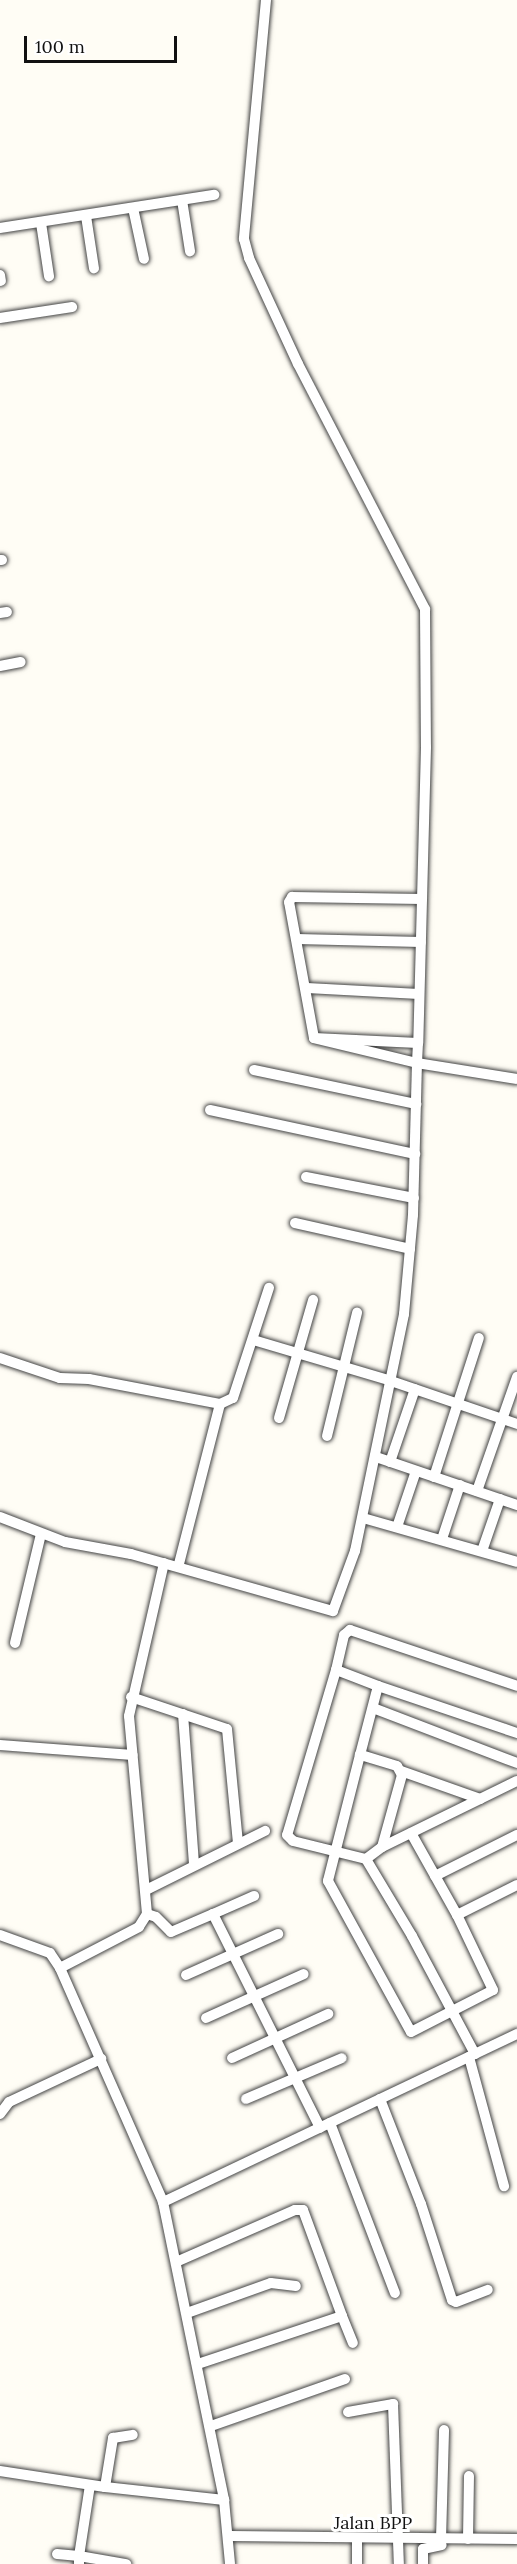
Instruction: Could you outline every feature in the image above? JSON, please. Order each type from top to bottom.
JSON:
[{"type":"street","points":[[0,1517],[40,1534],[164,1563],[333,1611],[363,1518],[404,1314],[414,1198],[426,747],[425,609],[298,364],[249,258],[244,239],[266,0]]},
{"type":"street","points":[[0,228],[214,195]]},
{"type":"street","points":[[182,200],[190,251]]},
{"type":"street","points":[[133,208],[144,259]]},
{"type":"street","points":[[86,216],[94,268]]},
{"type":"street","points":[[41,223],[49,276]]},
{"type":"street","points":[[0,275],[1,281]]},
{"type":"street","points":[[0,318],[72,307]]},
{"type":"street","points":[[0,666],[21,662]]},
{"type":"street","points":[[314,1038],[307,988],[289,902],[298,895],[422,899]]},
{"type":"street","points":[[297,939],[421,942]]},
{"type":"street","points":[[307,988],[419,994]]},
{"type":"street","points":[[314,1038],[418,1043]]},
{"type":"street","points":[[314,1038],[417,1063],[517,1079]]},
{"type":"street","points":[[254,1070],[416,1104]]},
{"type":"street","points":[[210,1110],[415,1154]]},
{"type":"street","points":[[306,1177],[414,1198]]},
{"type":"street","points":[[295,1223],[410,1249]]},
{"type":"street","points":[[0,1358],[60,1378],[88,1378],[220,1404],[233,1398],[269,1288]]},
{"type":"street","points":[[279,1418],[313,1300]]},
{"type":"street","points":[[327,1436],[345,1370],[357,1313]]},
{"type":"street","points":[[434,1477],[479,1338]]},
{"type":"street","points":[[253,1340],[345,1370],[391,1381],[517,1424]]},
{"type":"street","points":[[477,1491],[517,1377]]},
{"type":"street","points":[[390,1462],[415,1389]]},
{"type":"street","points":[[178,1567],[220,1404]]},
{"type":"street","points":[[376,1457],[517,1505]]},
{"type":"street","points":[[397,1527],[416,1471]]},
{"type":"street","points":[[442,1539],[460,1485]]},
{"type":"street","points":[[482,1551],[500,1499]]},
{"type":"street","points":[[363,1518],[517,1562]]},
{"type":"street","points":[[15,1643],[40,1534]]},
{"type":"street","points":[[60,1968],[139,1927],[147,1914],[133,1755],[131,1696],[164,1563]]},
{"type":"street","points":[[504,2186],[472,2056],[452,2012],[366,1859],[293,1841],[287,1829],[336,1670],[344,1635],[350,1629],[517,1686]]},
{"type":"street","points":[[336,1670],[517,1733]]},
{"type":"street","points":[[378,1686],[329,1885],[409,2030],[416,2032],[493,1988],[457,1915],[411,1833]]},
{"type":"street","points":[[131,1696],[224,1727],[229,1734],[238,1843]]},
{"type":"street","points":[[373,1708],[517,1763]]},
{"type":"street","points":[[183,1714],[194,1865]]},
{"type":"street","points":[[0,1745],[133,1755]]},
{"type":"street","points":[[360,1755],[480,1799]]},
{"type":"street","points":[[382,1847],[402,1780],[401,1771]]},
{"type":"street","points":[[366,1859],[382,1847],[517,1781]]},
{"type":"street","points":[[146,1890],[265,1831]]},
{"type":"street","points":[[435,1876],[517,1835]]},
{"type":"street","points":[[457,1915],[517,1885]]},
{"type":"street","points":[[147,1914],[156,1917],[171,1932],[254,1896]]},
{"type":"street","points":[[213,1914],[296,2079],[325,2125],[395,2293]]},
{"type":"street","points":[[186,1975],[278,1934]]},
{"type":"street","points":[[0,1935],[50,1953],[60,1968],[163,2202],[211,2426],[230,2536],[230,2564]]},
{"type":"street","points":[[206,2018],[304,1974]]},
{"type":"street","points":[[232,2058],[328,2014]]},
{"type":"street","points":[[163,2202],[517,2034]]},
{"type":"street","points":[[246,2099],[342,2058]]},
{"type":"street","points":[[0,2114],[9,2102],[101,2059]]},
{"type":"street","points":[[380,2099],[421,2204],[452,2301],[488,2290]]},
{"type":"street","points":[[176,2262],[295,2210],[303,2210],[353,2343]]},
{"type":"street","points":[[187,2313],[276,2282],[296,2286]]},
{"type":"street","points":[[198,2364],[342,2316]]},
{"type":"street","points":[[211,2426],[345,2379]]},
{"type":"street","points":[[348,2412],[389,2402],[393,2404],[399,2564]]},
{"type":"street","points":[[441,2539],[444,2430]]},
{"type":"street","points":[[105,2487],[112,2438],[133,2435]]},
{"type":"street","points":[[0,2471],[105,2487],[224,2500]]},
{"type":"street","points":[[423,2564],[423,2548],[455,2543],[463,2539],[469,2476]]},
{"type":"street","points":[[79,2560],[90,2485]]},
{"type":"street","name":"Jalan BPP","points":[[230,2536],[357,2540],[517,2539]]},
{"type":"street","points":[[357,2540],[357,2564]]},
{"type":"street","points":[[57,2554],[79,2560],[126,2564]]}]
